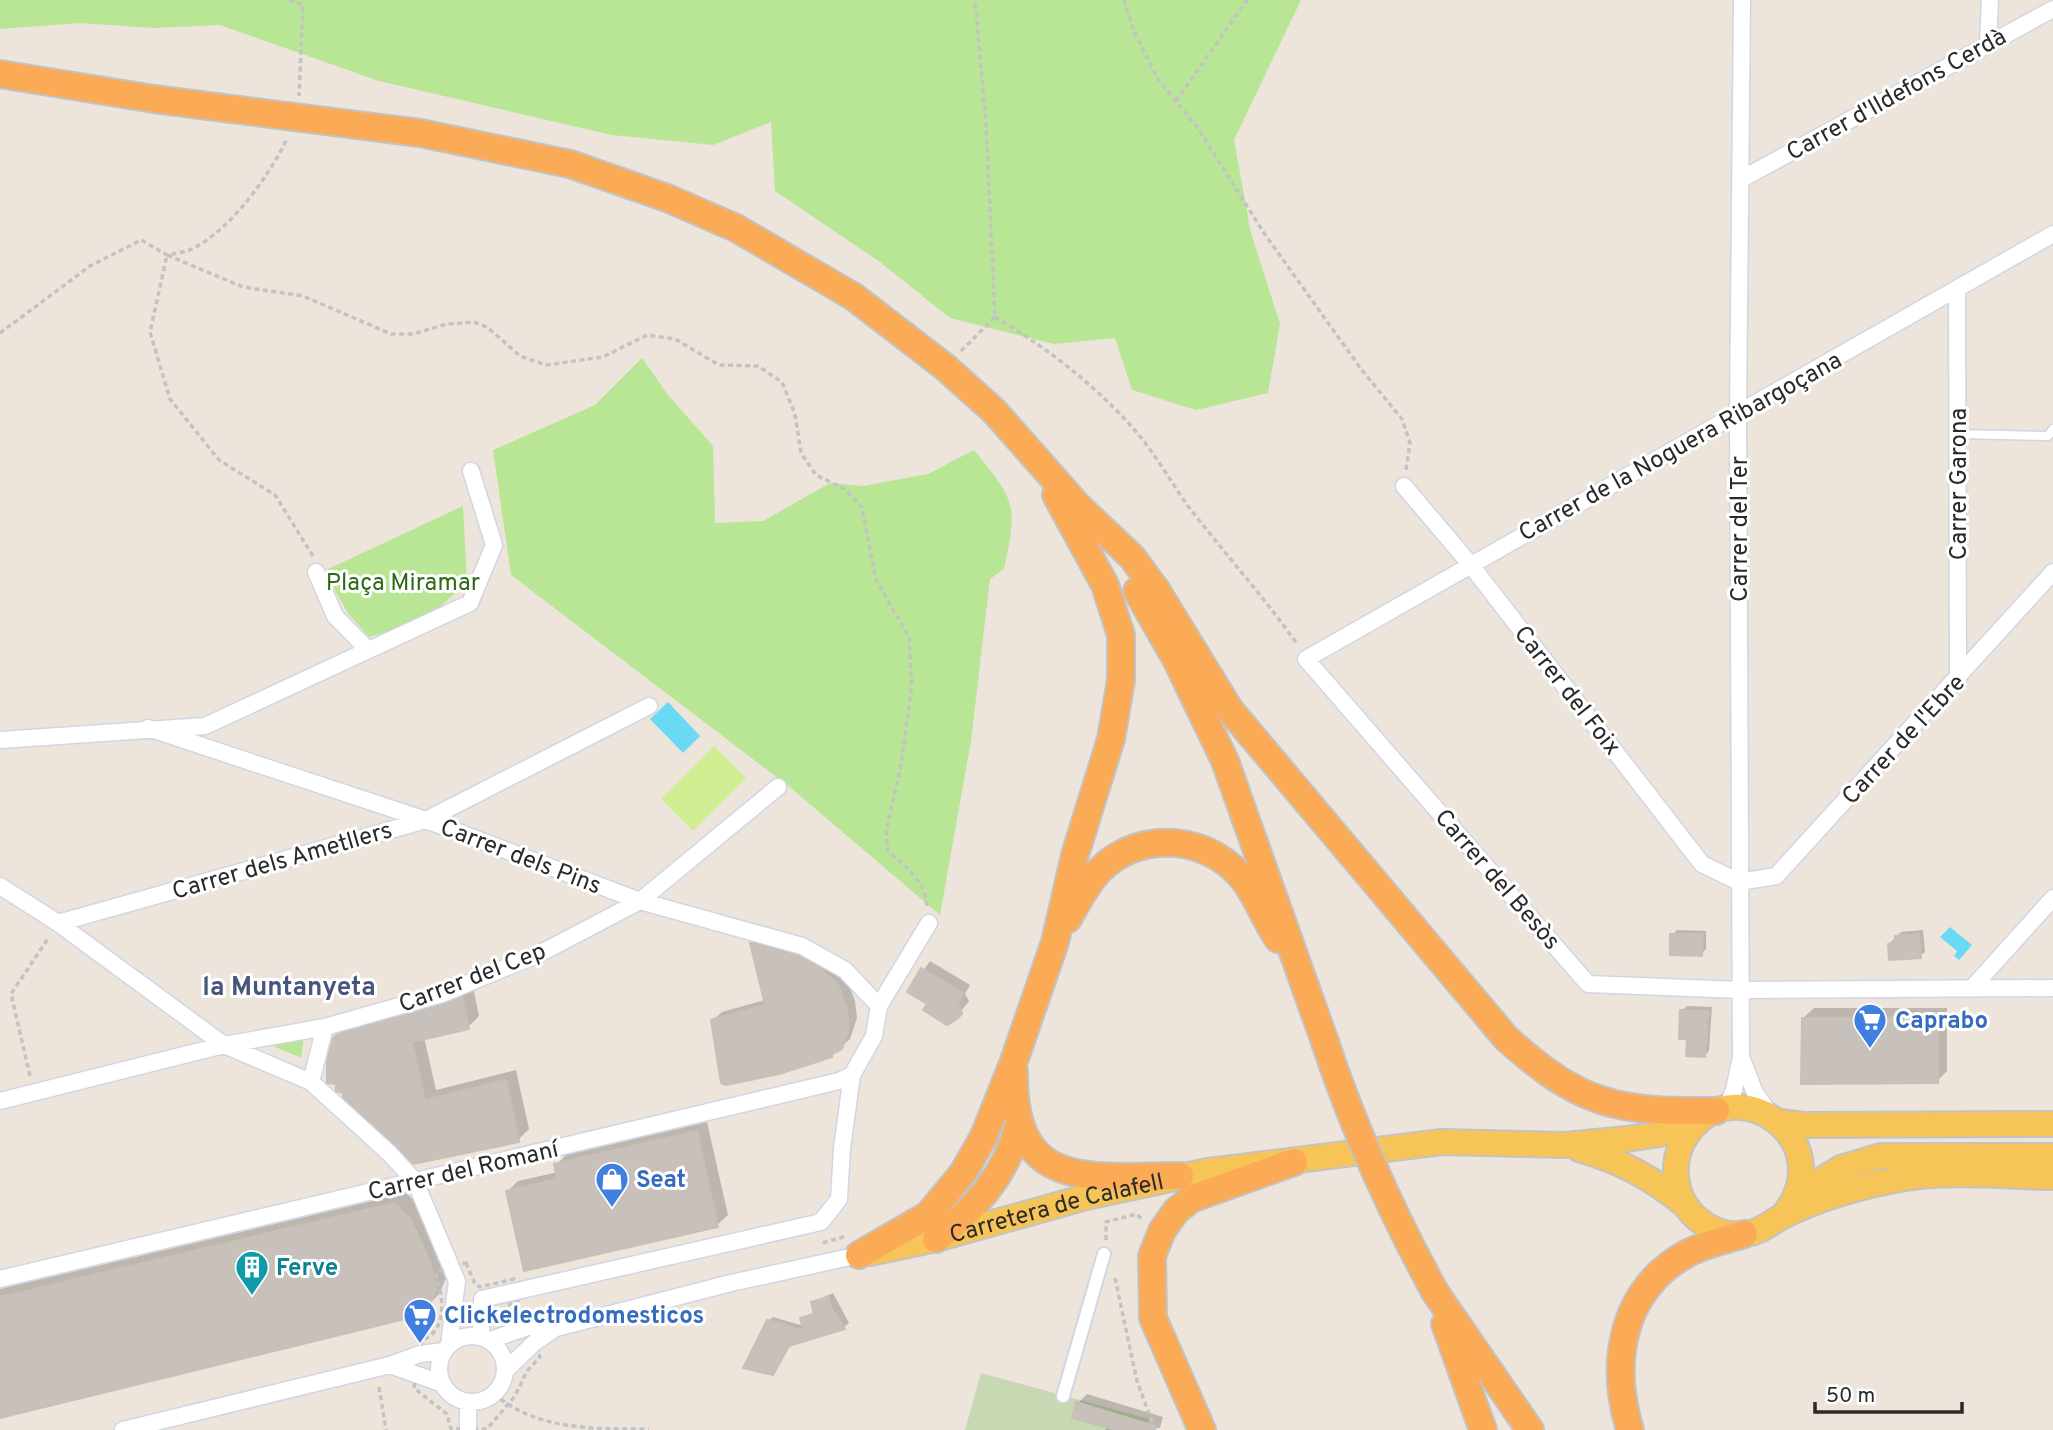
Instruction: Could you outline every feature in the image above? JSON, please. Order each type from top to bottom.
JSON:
[{"type":"highway","points":[[4,77],[420,133],[570,164],[667,198],[736,228],[806,267],[854,297],[994,411],[1078,506],[1132,557],[1157,591],[1230,710],[1506,1038],[1545,1073],[1580,1093],[1627,1109],[1713,1114]]},
{"type":"highway","points":[[859,1255],[928,1215],[963,1173],[984,1136],[1014,1061],[1055,942],[1075,855],[1117,711],[1122,635],[1105,585],[1040,462]]},
{"type":"highway","points":[[1078,506],[1135,588],[1176,659],[1225,761],[1345,1102],[1395,1218],[1435,1292],[1530,1430]]},
{"type":"highway","points":[[1055,942],[1080,898],[1100,870],[1118,856],[1144,844],[1191,844],[1220,858],[1245,882],[1302,976]]},
{"type":"highway","points":[[1014,1061],[1014,1093],[1019,1124],[1028,1142],[1058,1170],[1080,1176],[1180,1176]]},
{"type":"highway","points":[[936,1239],[971,1211],[996,1178],[1015,1140],[1019,1124]]},
{"type":"highway","points":[[1202,1430],[1153,1318],[1152,1256],[1162,1231],[1177,1211],[1191,1199],[1294,1162]]},
{"type":"highway","points":[[1630,1430],[1622,1377],[1622,1340],[1633,1308],[1653,1280],[1671,1263],[1692,1251],[1744,1234]]},
{"type":"highway","points":[[1435,1292],[1483,1430]]},
{"type":"main road","points":[[2053,1146],[1881,1142],[1828,1135],[1759,1111],[1713,1114],[1686,1136],[1678,1152],[1675,1171],[1678,1189],[1685,1205],[1711,1228],[1727,1234],[1744,1234],[1765,1229],[1783,1216],[1849,1191],[1895,1179],[1932,1176],[2053,1177]]},
{"type":"main road","name":"Carretera de Calafell","points":[[859,1255],[936,1239],[1086,1197],[1180,1176],[1442,1142],[1565,1145],[1660,1134],[1713,1114]]},
{"type":"main road","points":[[1785,1122],[2053,1124]]},
{"type":"main road","points":[[1783,1216],[1798,1194],[1802,1175],[1800,1156],[1785,1122]]},
{"type":"main road","name":"Carretera de Calafell","points":[[1565,1145],[1619,1161],[1661,1186],[1685,1205]]},
{"type":"main road","points":[[1798,1194],[1840,1168],[1881,1156],[2053,1156]]},
{"type":"street","name":"Carrer del Ter","points":[[1713,1114],[1734,1090],[1741,1057],[1738,415],[1742,0]]},
{"type":"street","points":[[1988,43],[1990,0]]},
{"type":"street","name":"Carrer d'Ildefons Cerdà","points":[[1740,180],[2053,9]]},
{"type":"street","name":"Carrer de la Noguera Ribargoçana","points":[[1306,659],[2053,234]]},
{"type":"street","name":"Carrer Garona","points":[[1957,289],[1958,679]]},
{"type":"street","points":[[0,740],[205,726],[470,603],[494,545],[471,471]]},
{"type":"street","name":"Carrer del Foix","points":[[1404,486],[1470,564],[1702,864],[1739,882]]},
{"type":"street","points":[[316,572],[335,616],[368,650]]},
{"type":"street","name":"Carrer de l'Ebre","points":[[1739,882],[1776,876],[2053,572]]},
{"type":"street","name":"Carrer del Besòs","points":[[1306,659],[1588,984],[1742,990],[2053,988]]},
{"type":"street","name":"Carrer dels Ametllers","points":[[58,923],[426,820],[649,706]]},
{"type":"street","name":"Carrer dels Pins","points":[[148,728],[426,820],[640,901],[802,946],[845,970],[879,1006]]},
{"type":"street","name":"Carrer del Cep","points":[[0,1101],[225,1045],[325,1027],[442,994],[539,954],[640,901],[778,787]]},
{"type":"street","points":[[0,886],[58,923],[225,1045],[310,1082],[389,1153],[415,1181],[457,1281],[447,1348],[439,1367],[443,1384],[449,1393],[468,1402],[494,1394],[500,1388],[505,1371],[503,1357],[485,1338],[482,1299]]},
{"type":"street","points":[[1972,988],[2053,898]]},
{"type":"street","points":[[457,1281],[482,1299],[821,1222],[839,1199],[842,1148],[852,1075],[874,1036],[879,1006],[929,923]]},
{"type":"street","points":[[310,1082],[325,1027]]},
{"type":"street","name":"Carrer del Ter","points":[[1741,1057],[1755,1093],[1785,1122]]},
{"type":"street","name":"Carrer del Romaní","points":[[0,1279],[839,1081],[852,1075]]},
{"type":"street","points":[[1063,1396],[1108,1249]]},
{"type":"street","name":"Carretera de Calafell","points":[[485,1338],[528,1327],[556,1328],[731,1283],[859,1255]]},
{"type":"street","name":"Carretera de Calafell","points":[[505,1371],[534,1343],[556,1328]]},
{"type":"street","points":[[123,1430],[390,1365],[419,1354],[447,1348],[467,1336],[485,1338]]},
{"type":"street","points":[[390,1365],[443,1384]]},
{"type":"street","points":[[468,1402],[468,1430]]},
{"type":"lane","points":[[1958,434],[2048,436],[2053,429]]},
{"type":"path","points":[[167,254],[193,249],[221,227],[269,176],[299,116],[303,5],[289,0]]},
{"type":"path","points":[[944,368],[995,317],[986,123],[975,0]]},
{"type":"path","points":[[1124,0],[1134,31],[1157,78],[1197,127],[1272,244],[1361,369],[1402,419],[1410,443],[1404,486]]},
{"type":"path","points":[[1176,101],[1247,0]]},
{"type":"path","points":[[0,333],[90,267],[141,240],[243,287],[303,296],[391,334],[413,334],[447,324],[474,322],[487,327],[520,356],[546,365],[603,357],[647,335],[675,339],[719,365],[758,366],[782,382],[795,414],[801,453],[817,475],[845,489],[862,507],[876,580],[909,637],[912,685],[900,770],[886,831],[888,851],[918,879],[926,894],[929,923]]},
{"type":"path","points":[[167,254],[150,332],[170,399],[219,460],[275,495],[312,551],[316,572]]},
{"type":"path","points":[[995,317],[1040,343],[1070,367],[1139,435],[1191,510],[1268,603],[1306,659]]},
{"type":"path","points":[[34,1093],[11,994],[58,923]]},
{"type":"path","points":[[1108,1249],[1106,1222],[1136,1214],[1147,1225],[1162,1231]]},
{"type":"path","points":[[1107,1233],[1108,1249]]},
{"type":"path","points":[[1116,1267],[1115,1279],[1137,1381],[1155,1430]]},
{"type":"path","points":[[378,1384],[386,1430]]},
{"type":"path","points":[[494,1394],[505,1407],[532,1423]]},
{"type":"path","points":[[540,1426],[568,1430],[649,1429]]},
{"type":"green space","points":[[0,0],[1301,0],[1234,140],[1251,233],[1280,324],[1268,393],[1196,410],[1132,390],[1115,338],[1054,344],[950,318],[880,262],[775,191],[771,122],[713,145],[612,135],[379,81],[220,25],[153,28],[80,23],[0,29]]},
{"type":"green space","points":[[642,358],[668,395],[713,446],[715,523],[763,521],[830,483],[863,486],[928,474],[974,450],[1006,493],[1012,516],[1011,530],[1004,569],[990,579],[971,741],[940,915],[791,788],[511,575],[493,450],[595,405]]},
{"type":"green space","name":"Plaça Miramar","points":[[463,506],[467,582],[425,621],[369,637],[348,613],[324,571]]},
{"type":"green space","points":[[714,746],[746,778],[693,831],[661,799]]},
{"type":"green space","points":[[304,1035],[301,1058],[269,1044]]},
{"type":"green space","points":[[981,1373],[1149,1419],[1146,1430],[965,1430]]},
{"type":"water","points":[[668,702],[700,736],[683,753],[650,719]]},
{"type":"water","points":[[1950,927],[1972,945],[1959,960],[1954,956],[1957,951],[1940,937]]},
{"type":"building","points":[[1670,934],[1703,934],[1702,956],[1670,955]]},
{"type":"building","points":[[1919,934],[1921,958],[1889,960],[1888,944],[1895,943],[1895,936]]},
{"type":"building","points":[[750,943],[798,956],[820,968],[838,985],[847,1010],[849,1028],[842,1049],[832,1054],[832,1057],[779,1074],[726,1085],[721,1083],[711,1020],[765,1005]]},
{"type":"building","points":[[921,968],[964,993],[958,1002],[962,1014],[947,1025],[923,1010],[927,1004],[907,992]]},
{"type":"building","points":[[462,997],[469,1029],[412,1042],[425,1100],[506,1080],[519,1142],[413,1164],[343,1097],[343,1093],[336,1091],[336,1084],[327,1083],[327,1061],[333,1039],[336,1035]]},
{"type":"building","points":[[1680,1010],[1708,1011],[1705,1057],[1686,1056],[1687,1039],[1679,1039]]},
{"type":"building","name":"Caprabo","points":[[1938,1017],[1938,1083],[1801,1084],[1802,1018]]},
{"type":"building","name":"Seat","points":[[697,1131],[718,1227],[524,1271],[506,1191],[557,1179],[554,1164]]},
{"type":"building","points":[[394,1203],[410,1218],[429,1259],[437,1289],[428,1307],[417,1316],[0,1418],[0,1297]]},
{"type":"building","points":[[828,1297],[845,1329],[789,1346],[773,1375],[743,1368],[767,1320],[804,1331],[800,1318],[814,1314],[811,1302]]},
{"type":"building","points":[[1076,1402],[1155,1426],[1154,1430],[1117,1430],[1072,1418]]},
{"type":"place","name":"Caprabo","points":[[1870,1050]]},
{"type":"place","name":"Seat","points":[[612,1209]]},
{"type":"place","name":"Ferve","points":[[252,1297]]},
{"type":"place","name":"Clickelectrodomesticos","points":[[420,1345]]},
{"type":"district","name":"la Muntanyeta","points":[[289,986]]}]
